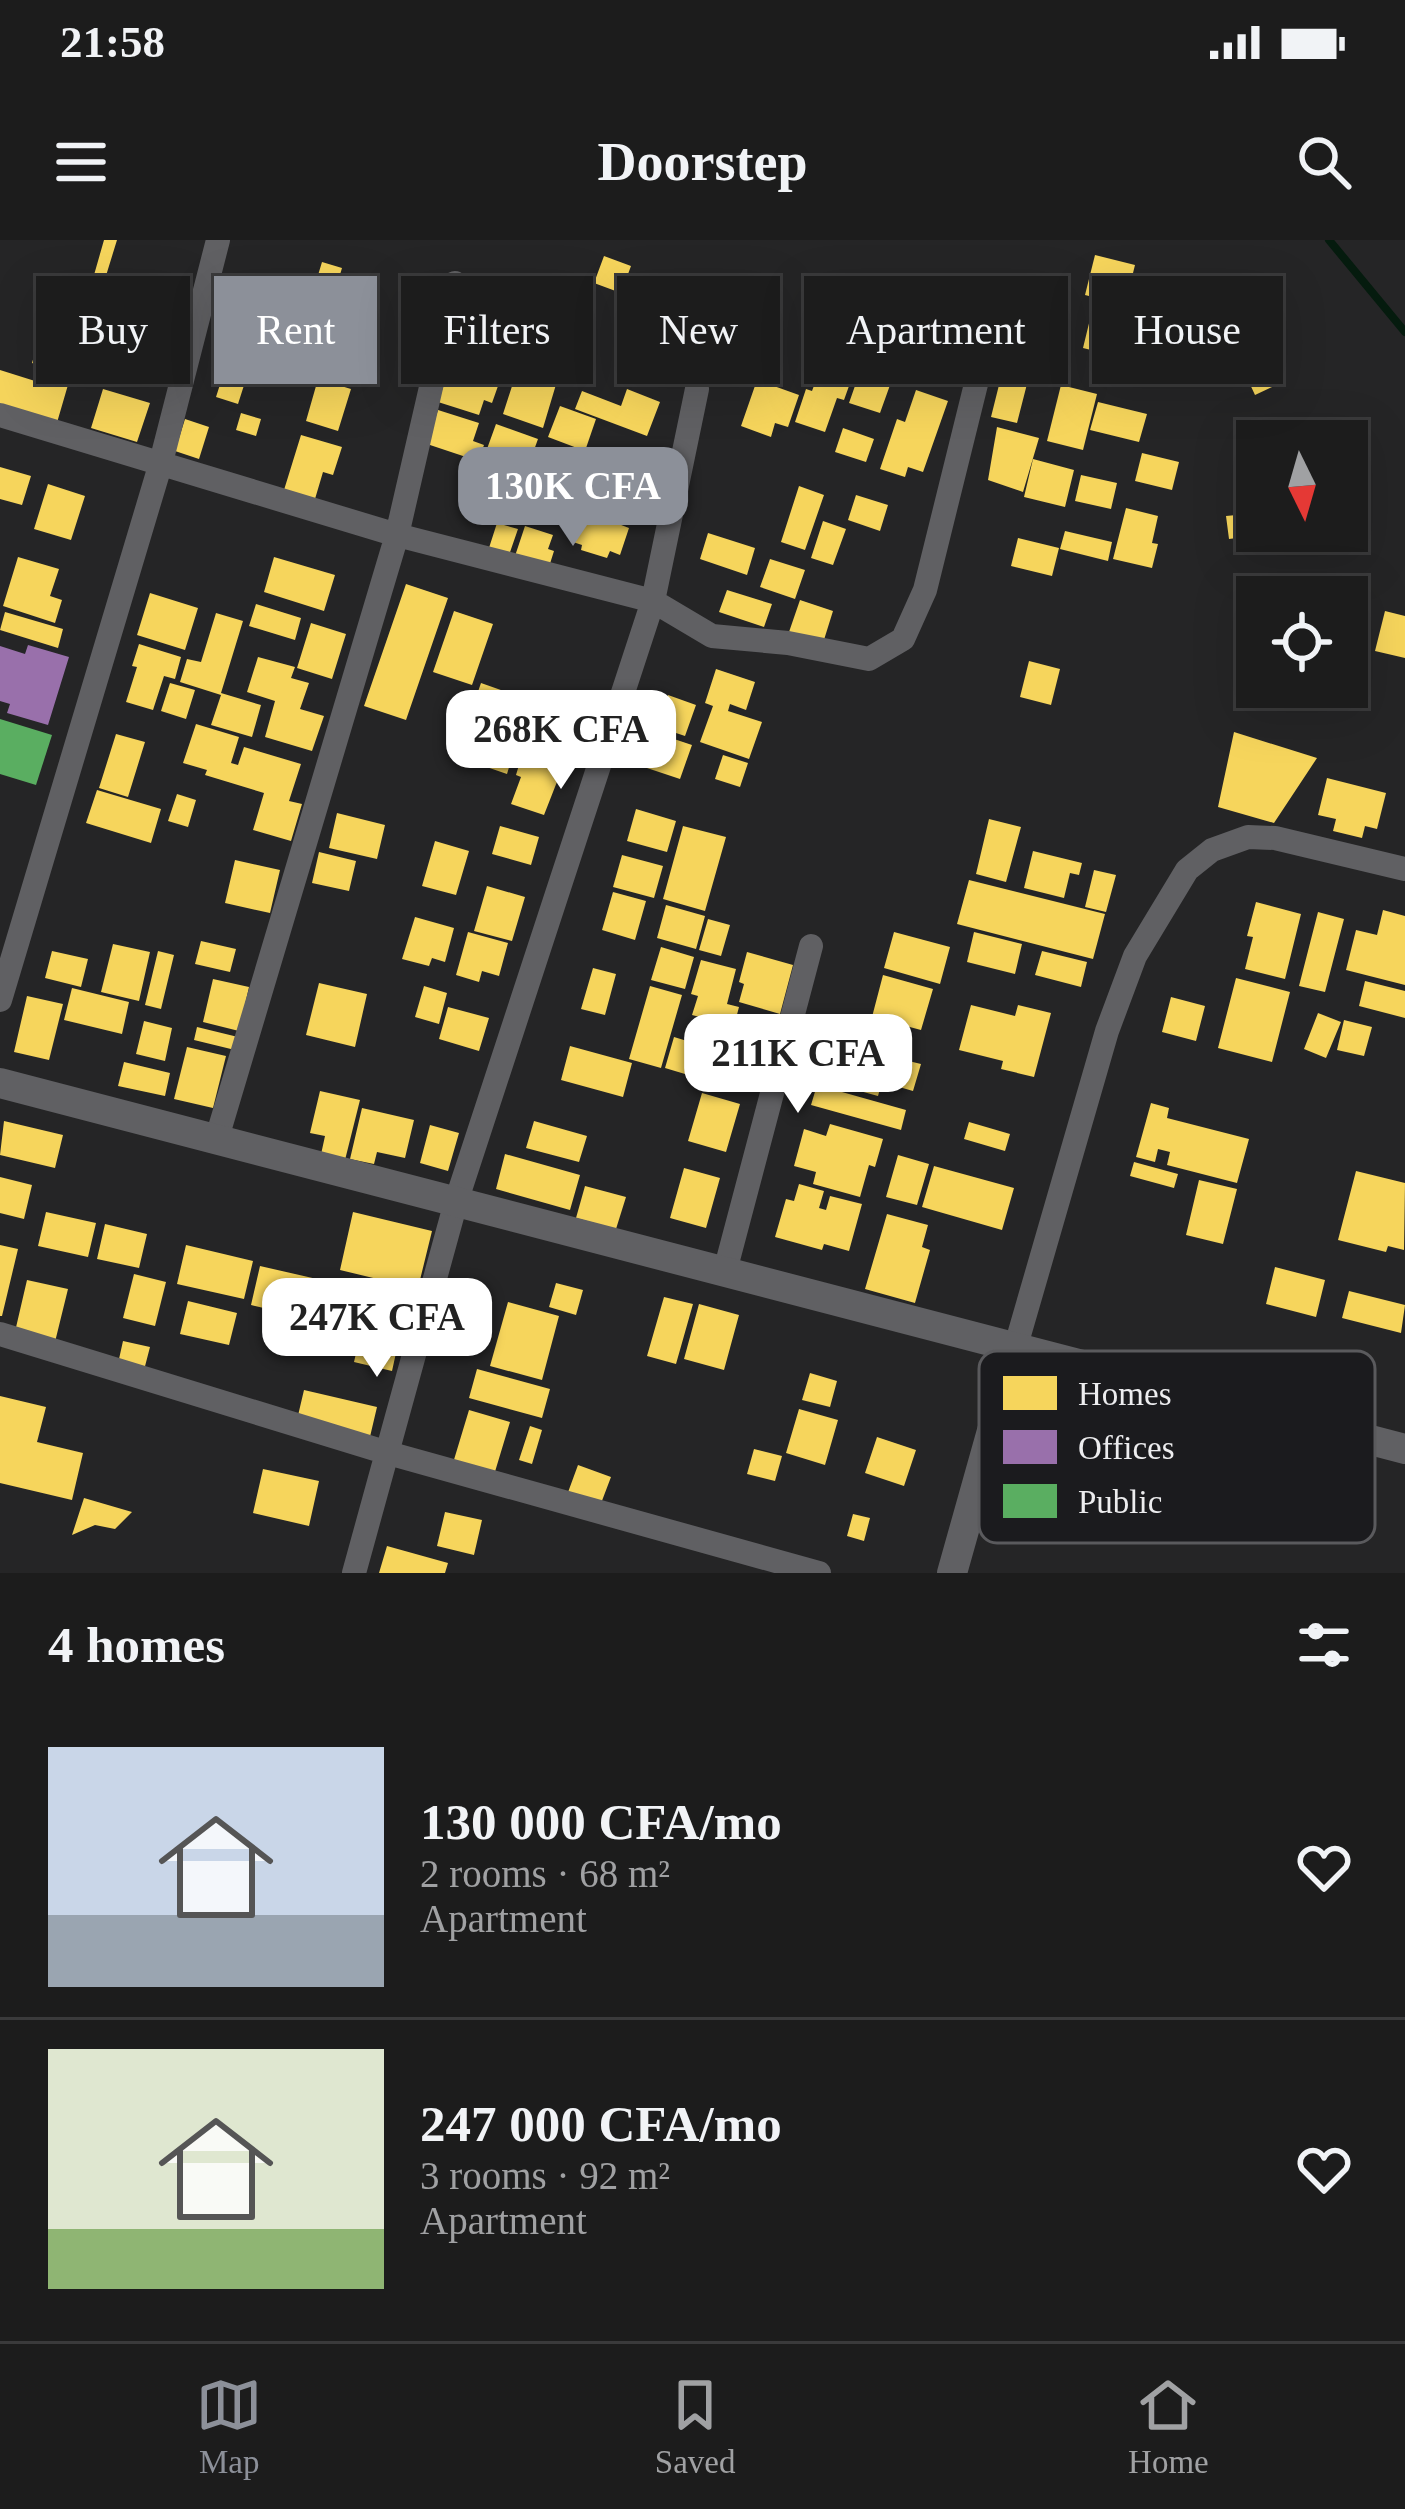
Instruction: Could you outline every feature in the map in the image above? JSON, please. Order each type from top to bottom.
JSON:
[{"type":"street","points":[[0,1000],[160,466],[218,240]]},
{"type":"street","points":[[216,1141],[397,535],[432,384]]},
{"type":"street","points":[[0,415],[397,535],[653,601],[712,636],[788,643],[868,659],[903,639],[926,590],[976,384]]},
{"type":"street","points":[[354,1573],[456,1202],[653,601],[697,389]]},
{"type":"street","points":[[1014,1351],[1107,1031],[1135,956],[1187,870],[1212,850],[1248,837],[1275,838],[1405,869]]},
{"type":"street","points":[[725,1271],[811,946]]},
{"type":"street","points":[[0,1083],[1027,1351]]},
{"type":"street","points":[[0,1334],[388,1453],[819,1573]]},
{"type":"street","points":[[1375,1441],[1405,1449]]},
{"type":"street","points":[[952,1573],[979,1477]]},
{"type":"building: Homes","points":[[104,240],[117,240],[106,276],[94,275]]},
{"type":"building: Homes","points":[[1095,255],[1135,265],[1132,276],[1092,276],[1092,297],[1085,295]]},
{"type":"building: Homes","points":[[604,256],[631,266],[627,276],[617,276],[617,292],[594,283]]},
{"type":"building: Homes","points":[[322,262],[342,268],[340,276],[318,276]]},
{"type":"building: Homes","points":[[1092,311],[1092,350],[1083,348]]},
{"type":"building: Homes","points":[[0,370],[36,384],[68,384],[56,426],[0,409]]},
{"type":"building: Homes","points":[[220,384],[244,384],[238,404],[216,397]]},
{"type":"building: Homes","points":[[317,384],[351,389],[338,431],[306,421]]},
{"type":"building: Homes","points":[[444,384],[498,386],[492,403],[484,400],[479,415],[438,402]]},
{"type":"building: Homes","points":[[513,384],[556,384],[543,428],[503,414]]},
{"type":"building: Homes","points":[[756,384],[799,395],[788,427],[775,423],[771,437],[741,426]]},
{"type":"building: Homes","points":[[815,384],[850,384],[844,400],[837,398],[825,432],[795,422],[806,389],[812,391]]},
{"type":"building: Homes","points":[[856,384],[890,384],[880,413],[849,403]]},
{"type":"building: Homes","points":[[999,384],[1027,384],[1017,423],[991,417]]},
{"type":"building: Homes","points":[[1250,384],[1273,384],[1274,386],[1255,395]]},
{"type":"building: Homes","points":[[1061,385],[1097,394],[1083,450],[1047,441]]},
{"type":"building: Homes","points":[[103,389],[150,403],[137,442],[91,428]]},
{"type":"building: Homes","points":[[627,389],[660,402],[647,436],[575,409],[582,391],[621,406]]},
{"type":"building: Homes","points":[[916,390],[948,401],[923,472],[908,467],[905,477],[880,469],[897,419],[905,422]]},
{"type":"building: Homes","points":[[1098,402],[1147,414],[1139,442],[1090,430]]},
{"type":"building: Homes","points":[[560,406],[596,419],[585,451],[548,437]]},
{"type":"building: Homes","points":[[438,410],[479,423],[473,441],[484,445],[478,461],[427,444]]},
{"type":"building: Homes","points":[[241,413],[261,419],[256,436],[236,430]]},
{"type":"building: Homes","points":[[185,419],[209,427],[199,459],[175,451]]},
{"type":"building: Homes","points":[[496,424],[538,439],[525,475],[483,460]]},
{"type":"building: Homes","points":[[997,427],[1039,438],[1023,492],[988,480]]},
{"type":"building: Homes","points":[[843,428],[874,439],[866,462],[835,452]]},
{"type":"building: Homes","points":[[301,435],[342,447],[333,475],[323,472],[315,499],[284,490]]},
{"type":"building: Homes","points":[[1142,453],[1179,462],[1172,490],[1135,481]]},
{"type":"building: Homes","points":[[1033,459],[1074,470],[1065,507],[1024,497]]},
{"type":"building: Homes","points":[[0,467],[31,476],[22,505],[0,499]]},
{"type":"building: Homes","points":[[590,473],[625,484],[617,506],[583,494]]},
{"type":"building: Homes","points":[[1081,475],[1117,483],[1111,509],[1075,501]]},
{"type":"building: Homes","points":[[48,484],[85,496],[71,540],[34,529]]},
{"type":"building: Homes","points":[[799,486],[824,495],[805,550],[781,542]]},
{"type":"building: Homes","points":[[856,495],[888,505],[880,531],[848,520]]},
{"type":"building: Homes","points":[[587,503],[619,514],[616,523],[629,528],[620,555],[610,551],[607,558],[581,550],[582,545],[573,542]]},
{"type":"building: Homes","points":[[1126,508],[1158,516],[1152,568],[1113,559]]},
{"type":"building: Homes","points":[[1236,515],[1236,538],[1229,539],[1226,516]]},
{"type":"building: Homes","points":[[823,521],[846,529],[833,565],[811,558]]},
{"type":"building: Homes","points":[[497,523],[518,529],[508,558],[488,551]]},
{"type":"building: Homes","points":[[525,526],[553,535],[548,570],[514,559]]},
{"type":"building: Homes","points":[[1065,531],[1112,542],[1108,561],[1060,549]]},
{"type":"building: Homes","points":[[708,533],[755,548],[747,575],[700,559]]},
{"type":"building: Homes","points":[[1018,538],[1059,548],[1052,576],[1011,566]]},
{"type":"building: Homes","points":[[18,557],[59,569],[50,596],[62,600],[55,623],[3,606]]},
{"type":"building: Homes","points":[[274,557],[335,575],[324,611],[264,592]]},
{"type":"building: Homes","points":[[770,559],[805,570],[795,599],[760,587]]},
{"type":"building: Homes","points":[[406,584],[448,598],[406,720],[364,706]]},
{"type":"building: Homes","points":[[727,590],[772,604],[764,627],[719,612]]},
{"type":"building: Homes","points":[[150,593],[198,608],[185,650],[137,635]]},
{"type":"building: Homes","points":[[800,600],[833,611],[823,643],[789,632]]},
{"type":"building: Homes","points":[[256,604],[301,618],[295,640],[249,626]]},
{"type":"building: Homes","points":[[454,611],[493,624],[472,685],[433,672]]},
{"type":"building: Homes","points":[[1385,611],[1405,616],[1405,658],[1375,651]]},
{"type":"building: Homes","points":[[5,612],[63,629],[58,648],[0,630]]},
{"type":"building: Homes","points":[[216,613],[243,621],[221,693],[261,705],[252,737],[211,725],[221,695],[180,682],[187,659],[201,662]]},
{"type":"building: Homes","points":[[311,623],[346,634],[332,679],[297,668]]},
{"type":"building: Homes","points":[[139,644],[181,657],[175,679],[164,676],[153,710],[126,702]]},
{"type":"building: Homes","points":[[258,657],[295,667],[291,678],[309,683],[300,709],[324,716],[312,751],[265,737],[275,701],[247,692]]},
{"type":"building: Homes","points":[[1029,661],[1060,669],[1051,705],[1020,697]]},
{"type":"building: Homes","points":[[716,669],[755,682],[746,710],[730,704],[728,711],[762,722],[749,759],[700,742],[713,706],[705,703]]},
{"type":"building: Homes","points":[[170,683],[195,690],[186,719],[161,711]]},
{"type":"building: Homes","points":[[481,683],[515,695],[504,726],[470,715]]},
{"type":"building: Homes","points":[[668,695],[696,705],[685,736],[658,727]]},
{"type":"building: Homes","points":[[523,697],[575,714],[565,744],[513,726]]},
{"type":"building: Homes","points":[[196,724],[239,737],[231,763],[238,765],[244,747],[301,764],[289,801],[302,804],[291,841],[253,830],[264,793],[205,775],[207,770],[183,763]]},
{"type":"building: Homes","points":[[1234,732],[1317,758],[1274,823],[1218,807]]},
{"type":"building: Homes","points":[[656,733],[692,745],[680,779],[644,767]]},
{"type":"building: Homes","points":[[116,734],[145,742],[128,797],[99,788]]},
{"type":"building: Homes","points":[[482,743],[513,754],[507,774],[475,763]]},
{"type":"building: Homes","points":[[522,755],[562,769],[544,815],[511,804],[521,777],[516,775]]},
{"type":"building: Homes","points":[[723,755],[748,763],[740,787],[715,779]]},
{"type":"building: Homes","points":[[1327,778],[1386,793],[1377,829],[1365,826],[1362,838],[1333,831],[1336,819],[1318,815]]},
{"type":"building: Homes","points":[[97,790],[161,809],[151,843],[86,823]]},
{"type":"building: Homes","points":[[177,794],[196,800],[188,827],[168,821]]},
{"type":"building: Homes","points":[[636,809],[676,821],[667,852],[627,841]]},
{"type":"building: Homes","points":[[337,813],[385,825],[377,859],[329,848]]},
{"type":"building: Homes","points":[[989,819],[1021,827],[1006,882],[976,874]]},
{"type":"building: Homes","points":[[500,826],[539,837],[531,865],[492,854]]},
{"type":"building: Homes","points":[[683,826],[726,837],[705,911],[663,899]]},
{"type":"building: Homes","points":[[435,841],[469,851],[456,895],[422,886]]},
{"type":"building: Homes","points":[[1033,851],[1082,863],[1079,875],[1070,873],[1064,898],[1024,888]]},
{"type":"building: Homes","points":[[319,852],[356,861],[349,891],[312,883]]},
{"type":"building: Homes","points":[[622,855],[663,866],[654,898],[613,887]]},
{"type":"building: Homes","points":[[235,860],[280,870],[270,913],[225,903]]},
{"type":"building: Homes","points":[[1094,870],[1116,875],[1106,912],[1085,907]]},
{"type":"building: Homes","points":[[969,880],[1105,914],[1093,959],[957,924]]},
{"type":"building: Homes","points":[[487,886],[525,897],[512,941],[474,931]]},
{"type":"building: Homes","points":[[613,892],[646,901],[635,940],[602,930]]},
{"type":"building: Homes","points":[[1256,902],[1301,914],[1285,979],[1245,969]]},
{"type":"building: Homes","points":[[666,905],[705,916],[696,949],[657,938]]},
{"type":"building: Homes","points":[[1383,910],[1405,916],[1405,985],[1346,970],[1356,930],[1377,935]]},
{"type":"building: Homes","points":[[1318,912],[1344,919],[1325,992],[1299,986]]},
{"type":"building: Homes","points":[[415,917],[454,928],[445,962],[432,958],[429,966],[402,959]]},
{"type":"building: Homes","points":[[708,919],[730,925],[721,956],[699,950]]},
{"type":"building: Homes","points":[[468,932],[508,943],[499,976],[482,971],[479,982],[456,975]]},
{"type":"building: Homes","points":[[894,932],[950,947],[940,984],[884,968]]},
{"type":"building: Homes","points":[[974,932],[1022,944],[1015,974],[967,962]]},
{"type":"building: Homes","points":[[201,941],[236,949],[230,972],[195,964]]},
{"type":"building: Homes","points":[[113,944],[150,952],[139,1001],[101,992]]},
{"type":"building: Homes","points":[[661,947],[694,957],[685,989],[651,980]]},
{"type":"building: Homes","points":[[52,951],[88,959],[81,987],[45,978]]},
{"type":"building: Homes","points":[[158,951],[174,955],[161,1009],[145,1005]]},
{"type":"building: Homes","points":[[1042,951],[1087,962],[1081,987],[1035,975]]},
{"type":"building: Homes","points":[[747,952],[793,965],[780,1014],[739,1002]]},
{"type":"building: Homes","points":[[701,960],[736,969],[727,1004],[739,1007],[734,1026],[692,1015],[698,996],[691,994]]},
{"type":"building: Homes","points":[[593,968],[616,974],[605,1015],[581,1009]]},
{"type":"building: Homes","points":[[883,975],[933,989],[921,1030],[872,1017]]},
{"type":"building: Homes","points":[[1236,978],[1290,992],[1272,1062],[1218,1048]]},
{"type":"building: Homes","points":[[213,979],[249,987],[239,1031],[203,1022]]},
{"type":"building: Homes","points":[[1365,981],[1405,991],[1405,1018],[1359,1006]]},
{"type":"building: Homes","points":[[319,983],[367,994],[355,1047],[306,1035]]},
{"type":"building: Homes","points":[[424,986],[447,993],[439,1024],[415,1017]]},
{"type":"building: Homes","points":[[650,986],[682,995],[661,1068],[629,1059]]},
{"type":"building: Homes","points":[[72,988],[129,1002],[122,1034],[64,1020]]},
{"type":"building: Homes","points":[[27,996],[63,1004],[49,1060],[14,1052]]},
{"type":"building: Homes","points":[[1171,997],[1205,1006],[1196,1041],[1162,1032]]},
{"type":"building: Homes","points":[[971,1005],[1015,1016],[1018,1005],[1051,1013],[1034,1077],[1001,1069],[1003,1061],[959,1050]]},
{"type":"building: Homes","points":[[448,1007],[489,1018],[479,1051],[439,1039]]},
{"type":"building: Homes","points":[[1318,1013],[1341,1022],[1326,1058],[1304,1049]]},
{"type":"building: Homes","points":[[1344,1020],[1372,1027],[1364,1056],[1337,1050]]},
{"type":"building: Homes","points":[[144,1021],[172,1028],[165,1061],[136,1054]]},
{"type":"building: Homes","points":[[197,1027],[238,1037],[235,1050],[194,1040]]},
{"type":"building: Homes","points":[[674,1037],[697,1044],[694,1056],[711,1060],[705,1080],[665,1068]]},
{"type":"building: Homes","points":[[830,1042],[921,1064],[913,1091],[882,1082],[878,1096],[820,1080]]},
{"type":"building: Homes","points":[[570,1046],[632,1063],[623,1097],[561,1080]]},
{"type":"building: Homes","points":[[187,1047],[226,1056],[213,1108],[174,1099]]},
{"type":"building: Homes","points":[[722,1047],[767,1059],[758,1090],[713,1078]]},
{"type":"building: Homes","points":[[124,1062],[170,1073],[165,1096],[118,1086]]},
{"type":"building: Homes","points":[[817,1085],[906,1110],[901,1130],[811,1105]]},
{"type":"building: Homes","points":[[320,1091],[360,1100],[344,1164],[320,1159],[325,1136],[310,1133]]},
{"type":"building: Homes","points":[[702,1093],[740,1104],[726,1152],[688,1141]]},
{"type":"building: Homes","points":[[1151,1103],[1169,1108],[1167,1118],[1249,1139],[1237,1183],[1167,1165],[1170,1152],[1158,1149],[1155,1162],[1136,1157]]},
{"type":"building: Homes","points":[[362,1108],[414,1120],[405,1158],[377,1152],[374,1164],[350,1159]]},
{"type":"building: Homes","points":[[4,1121],[63,1135],[55,1168],[0,1155]]},
{"type":"building: Homes","points":[[534,1121],[587,1136],[579,1162],[526,1148]]},
{"type":"building: Homes","points":[[969,1122],[1010,1134],[1005,1151],[964,1139]]},
{"type":"building: Homes","points":[[830,1124],[883,1139],[860,1197],[813,1184],[816,1172],[794,1166],[804,1129],[826,1136]]},
{"type":"building: Homes","points":[[430,1125],[459,1133],[448,1171],[420,1163]]},
{"type":"building: Homes","points":[[505,1154],[580,1175],[570,1210],[496,1189]]},
{"type":"building: Homes","points":[[898,1155],[929,1164],[917,1205],[886,1197]]},
{"type":"building: Homes","points":[[1134,1162],[1178,1174],[1174,1188],[1130,1176]]},
{"type":"building: Homes","points":[[934,1166],[1014,1188],[1002,1230],[922,1207]]},
{"type":"building: Homes","points":[[684,1168],[720,1178],[706,1228],[670,1218]]},
{"type":"building: Homes","points":[[1356,1171],[1405,1183],[1404,1250],[1388,1246],[1386,1252],[1338,1240]]},
{"type":"building: Homes","points":[[0,1177],[32,1185],[24,1219],[0,1213]]},
{"type":"building: Homes","points":[[1199,1180],[1237,1189],[1223,1244],[1186,1235]]},
{"type":"building: Homes","points":[[799,1184],[824,1191],[819,1208],[826,1210],[830,1196],[862,1204],[849,1251],[824,1244],[822,1250],[775,1237],[786,1199],[794,1201]]},
{"type":"building: Homes","points":[[585,1186],[626,1197],[616,1229],[576,1218]]},
{"type":"building: Homes","points":[[46,1212],[96,1223],[88,1257],[38,1246]]},
{"type":"building: Homes","points":[[353,1212],[432,1231],[419,1284],[340,1270]]},
{"type":"building: Homes","points":[[887,1214],[928,1225],[922,1247],[930,1250],[915,1303],[865,1289]]},
{"type":"building: Homes","points":[[105,1224],[147,1234],[139,1268],[97,1259]]},
{"type":"building: Homes","points":[[0,1245],[18,1249],[2,1316],[0,1316]]},
{"type":"building: Homes","points":[[186,1245],[253,1261],[244,1299],[177,1284]]},
{"type":"building: Homes","points":[[260,1266],[330,1282],[320,1321],[251,1305]]},
{"type":"building: Homes","points":[[1275,1267],[1325,1280],[1316,1317],[1266,1304]]},
{"type":"building: Homes","points":[[134,1274],[166,1282],[155,1326],[123,1318]]},
{"type":"building: Homes","points":[[27,1280],[68,1289],[54,1346],[14,1336]]},
{"type":"building: Homes","points":[[361,1282],[409,1294],[392,1371],[354,1362],[360,1336],[349,1333]]},
{"type":"building: Homes","points":[[556,1283],[583,1290],[576,1315],[549,1307]]},
{"type":"building: Homes","points":[[1349,1291],[1405,1305],[1401,1333],[1342,1318]]},
{"type":"building: Homes","points":[[664,1297],[693,1304],[676,1364],[647,1356]]},
{"type":"building: Homes","points":[[188,1301],[237,1313],[229,1345],[180,1334]]},
{"type":"building: Homes","points":[[508,1302],[559,1316],[542,1380],[490,1366]]},
{"type":"building: Homes","points":[[699,1304],[739,1315],[724,1370],[684,1359]]},
{"type":"building: Homes","points":[[123,1341],[150,1347],[143,1374],[117,1368]]},
{"type":"building: Homes","points":[[477,1369],[550,1389],[542,1418],[469,1398]]},
{"type":"building: Homes","points":[[810,1373],[837,1381],[830,1407],[802,1400]]},
{"type":"building: Homes","points":[[304,1390],[377,1407],[369,1441],[296,1424]]},
{"type":"building: Homes","points":[[0,1396],[46,1407],[37,1442],[83,1453],[72,1500],[0,1483]]},
{"type":"building: Homes","points":[[799,1409],[838,1420],[825,1465],[786,1453]]},
{"type":"building: Homes","points":[[469,1410],[510,1422],[494,1475],[453,1463]]},
{"type":"building: Homes","points":[[530,1426],[542,1430],[532,1464],[519,1460]]},
{"type":"building: Homes","points":[[877,1437],[916,1450],[904,1486],[865,1473]]},
{"type":"building: Homes","points":[[754,1449],[782,1456],[775,1481],[747,1474]]},
{"type":"building: Homes","points":[[578,1465],[611,1477],[600,1506],[567,1495]]},
{"type":"building: Homes","points":[[263,1469],[319,1481],[309,1526],[253,1513]]},
{"type":"building: Homes","points":[[84,1498],[132,1512],[115,1529],[95,1525],[72,1535]]},
{"type":"building: Homes","points":[[445,1512],[482,1520],[474,1555],[437,1546]]},
{"type":"building: Homes","points":[[853,1514],[870,1518],[864,1541],[847,1536]]},
{"type":"building: Homes","points":[[387,1546],[448,1563],[445,1573],[379,1573]]},
{"type":"building: Offices","points":[[28,645],[69,657],[48,725],[7,713],[10,704],[0,701],[0,646],[25,654]]},
{"type":"building: Public","points":[[0,719],[52,735],[36,785],[0,774]]},
{"type":"waterway","points":[[1329,240],[1405,332]]}]
